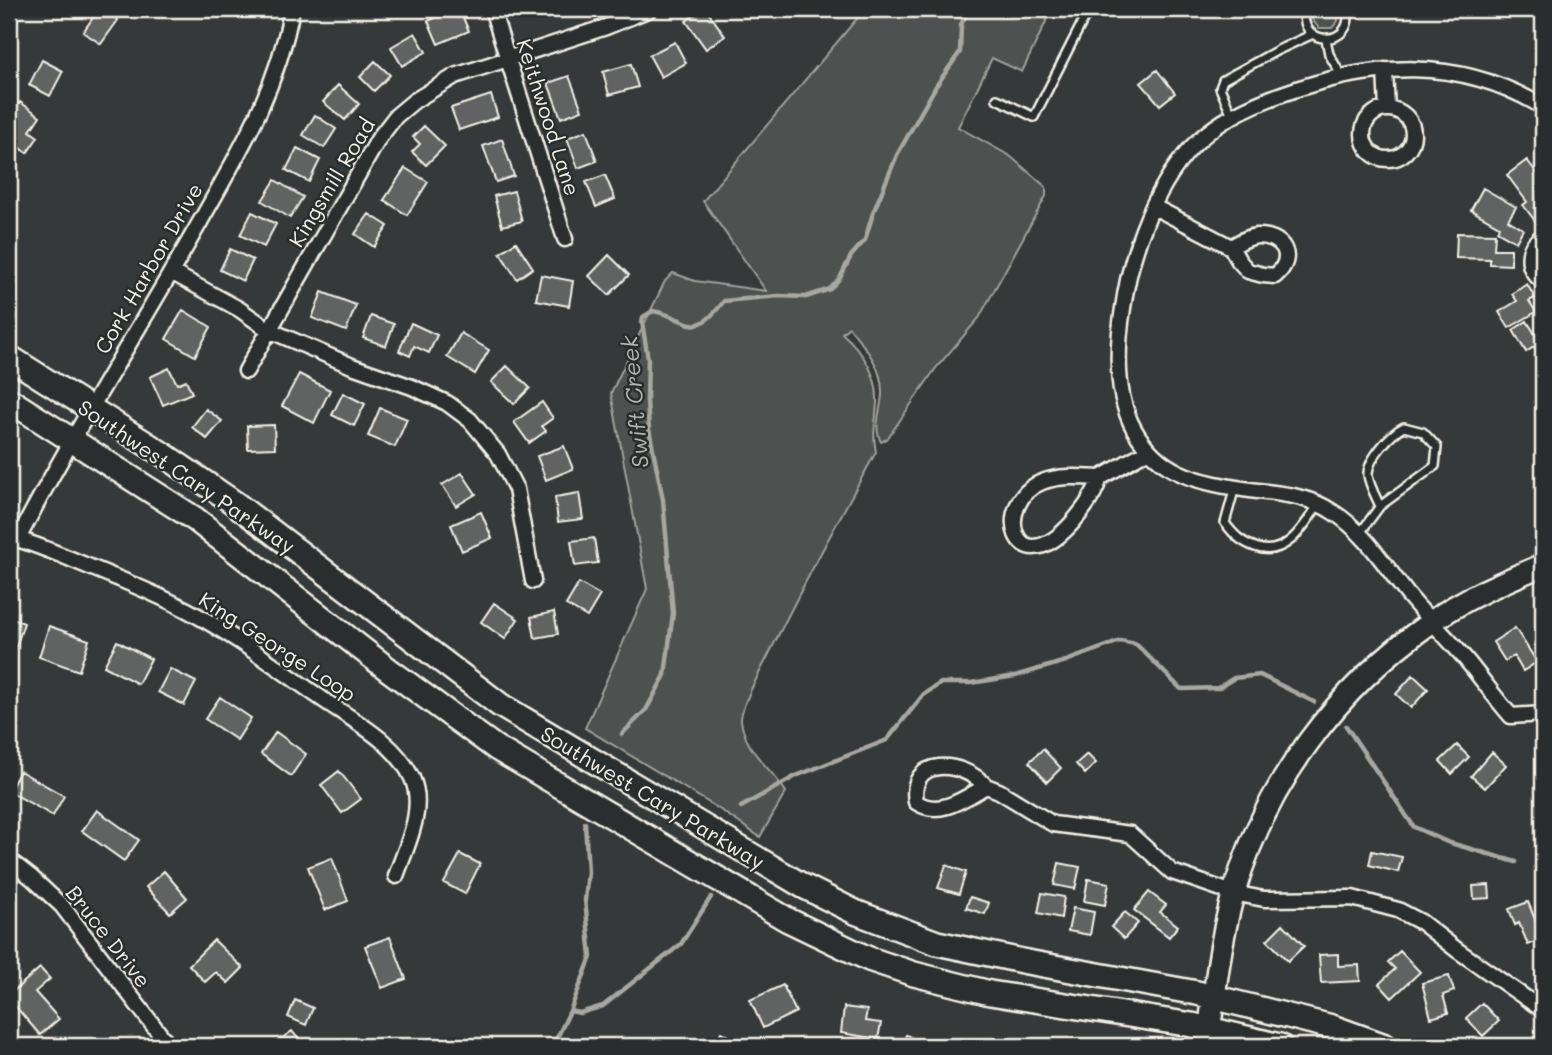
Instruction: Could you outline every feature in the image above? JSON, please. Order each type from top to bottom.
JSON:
[{"type":"main road","name":"Southwest Cary Parkway","points":[[9,358],[233,502],[500,705],[803,886],[855,912],[937,943],[1280,1046]]},
{"type":"main road","name":"Southwest Cary Parkway","points":[[9,400],[195,519],[389,670],[496,748],[789,920],[869,959],[914,974],[990,993],[1210,1023],[1332,1027],[1385,1046]]},
{"type":"street","name":"Cork Harbor Drive","points":[[13,538],[241,150],[283,52],[292,9]]},
{"type":"street","name":"Keithwood Lane","points":[[492,9],[565,239]]},
{"type":"street","name":"Kingsmill Road","points":[[246,371],[354,180],[379,138],[396,116],[434,87],[455,76],[650,9]]},
{"type":"street","points":[[1543,107],[1515,92],[1466,75],[1425,69],[1385,70],[1341,75],[1268,99],[1233,117],[1201,138],[1186,153],[1167,180],[1131,263],[1120,328],[1120,376],[1126,407],[1132,426],[1147,451],[1167,468],[1188,476],[1303,498],[1333,511],[1360,534],[1419,609],[1511,716],[1543,714]]},
{"type":"street","points":[[1385,70],[1387,109]]},
{"type":"street","points":[[1154,207],[1231,247]]},
{"type":"street","points":[[1543,236],[1534,242],[1529,259],[1535,274],[1543,281]]},
{"type":"street","points":[[171,272],[239,309],[269,330],[342,362],[412,387],[447,403],[470,420],[498,454],[516,489],[533,581]]},
{"type":"street","points":[[1100,478],[1084,509],[1058,537],[1037,548],[1027,546],[1019,540],[1013,530],[1014,518],[1023,497],[1040,482],[1078,477],[1100,478],[1147,451]]},
{"type":"street","name":"King George Loop","points":[[13,538],[135,585],[188,611],[236,639],[379,739],[405,765],[414,781],[416,796],[414,821],[396,876]]},
{"type":"street","points":[[1210,1023],[1233,893],[1260,824],[1301,751],[1362,679],[1400,645],[1432,621],[1487,590],[1543,565]]},
{"type":"street","points":[[986,786],[951,806],[940,808],[922,806],[916,802],[914,790],[919,777],[931,769],[943,766],[965,769],[986,786],[1053,824],[1130,834],[1172,872],[1233,893],[1265,899],[1352,898],[1398,910],[1422,922],[1543,1010]]},
{"type":"street","name":"Bruce Drive","points":[[9,860],[62,906],[169,1046]]},
{"type":"lane","points":[[997,99],[1034,117],[1089,9]]},
{"type":"lane","points":[[1305,9],[1305,23],[1313,34],[1326,39],[1340,34],[1346,28],[1347,9]]},
{"type":"lane","points":[[1233,117],[1220,88],[1223,80],[1313,34]]},
{"type":"lane","points":[[1326,39],[1329,54],[1341,75]]},
{"type":"lane","points":[[1360,534],[1380,506],[1435,466],[1437,447],[1423,432],[1404,427],[1393,433],[1370,464],[1368,474],[1380,506]]},
{"type":"lane","points":[[1235,487],[1226,523],[1241,542],[1259,549],[1273,550],[1288,543],[1318,505]]},
{"type":"shaded area","points":[[865,9],[1052,9],[1022,72],[992,58],[958,127],[1010,156],[1046,187],[1046,196],[979,318],[936,368],[887,439],[881,442],[878,430],[882,394],[880,375],[872,358],[849,327],[842,333],[862,355],[875,382],[876,452],[807,579],[744,706],[741,720],[743,732],[753,751],[786,792],[760,837],[716,807],[585,728],[647,589],[611,393],[665,281],[673,273],[695,281],[766,291],[703,201]]},
{"type":"shaded area","points":[[1313,9],[1337,9],[1338,21],[1332,28],[1319,28],[1311,18]]},
{"type":"building","points":[[99,9],[118,20],[101,44],[83,32]]},
{"type":"building","points":[[459,9],[469,31],[438,44],[428,21]]},
{"type":"building","points":[[529,9],[554,9],[554,10],[533,18]]},
{"type":"building","points":[[704,9],[725,36],[706,49],[686,21]]},
{"type":"building","points":[[415,33],[426,52],[402,66],[391,47]]},
{"type":"building","points":[[675,42],[686,63],[661,77],[649,55]]},
{"type":"building","points":[[42,60],[63,71],[50,96],[29,85]]},
{"type":"building","points":[[375,61],[390,75],[374,91],[360,77]]},
{"type":"building","points":[[631,64],[638,87],[609,95],[603,72]]},
{"type":"building","points":[[1157,70],[1175,93],[1160,105],[1141,83]]},
{"type":"building","points":[[569,76],[582,110],[561,118],[548,83]]},
{"type":"building","points":[[338,85],[359,104],[345,120],[323,102]]},
{"type":"building","points":[[491,95],[498,117],[459,130],[451,108]]},
{"type":"building","points":[[20,102],[40,116],[30,131],[38,137],[27,153],[9,140],[9,119]]},
{"type":"building","points":[[315,115],[336,129],[324,148],[303,135]]},
{"type":"building","points":[[424,126],[445,146],[426,165],[412,152],[420,144],[413,137]]},
{"type":"building","points":[[586,131],[597,161],[578,168],[567,138]]},
{"type":"building","points":[[502,139],[514,176],[496,182],[483,146]]},
{"type":"building","points":[[297,148],[320,160],[309,182],[286,170]]},
{"type":"building","points":[[1527,160],[1543,181],[1543,195],[1538,199],[1543,206],[1543,217],[1536,222],[1523,205],[1527,202],[1507,175]]},
{"type":"building","points":[[405,168],[428,182],[407,215],[384,200]]},
{"type":"building","points":[[605,175],[615,199],[596,207],[586,182]]},
{"type":"building","points":[[275,180],[303,197],[290,218],[262,201]]},
{"type":"building","points":[[1483,188],[1516,207],[1508,220],[1523,229],[1516,242],[1497,231],[1499,226],[1471,210]]},
{"type":"building","points":[[514,191],[522,221],[502,226],[494,196]]},
{"type":"building","points":[[252,212],[276,224],[264,247],[240,235]]},
{"type":"building","points":[[369,214],[388,226],[374,247],[355,234]]},
{"type":"building","points":[[1457,233],[1495,234],[1494,249],[1511,249],[1511,265],[1490,264],[1490,259],[1456,258]]},
{"type":"building","points":[[516,242],[533,268],[517,279],[500,253]]},
{"type":"building","points":[[230,249],[253,260],[243,281],[220,270]]},
{"type":"building","points":[[609,255],[629,275],[609,295],[589,276]]},
{"type":"building","points":[[541,275],[573,281],[569,306],[536,300]]},
{"type":"building","points":[[1527,284],[1535,298],[1529,301],[1536,312],[1509,328],[1499,312],[1517,301],[1512,294]]},
{"type":"building","points":[[322,292],[356,305],[346,331],[312,318]]},
{"type":"building","points":[[183,310],[211,327],[195,356],[166,339]]},
{"type":"building","points":[[371,316],[394,324],[386,346],[363,338]]},
{"type":"building","points":[[1527,321],[1535,334],[1543,329],[1543,363],[1534,347],[1526,352],[1513,330]]},
{"type":"building","points":[[411,323],[437,335],[429,353],[414,346],[410,356],[399,351]]},
{"type":"building","points":[[461,333],[489,350],[475,374],[447,357]]},
{"type":"building","points":[[507,366],[530,388],[514,404],[491,382]]},
{"type":"building","points":[[169,368],[177,384],[186,380],[192,393],[163,405],[150,377]]},
{"type":"building","points":[[299,374],[330,390],[314,423],[282,406]]},
{"type":"building","points":[[343,393],[365,404],[354,426],[332,415]]},
{"type":"building","points":[[542,402],[553,418],[542,426],[546,431],[529,443],[514,422]]},
{"type":"building","points":[[380,408],[407,419],[395,447],[368,436]]},
{"type":"building","points":[[206,409],[222,421],[207,439],[192,427]]},
{"type":"building","points":[[274,425],[275,448],[248,449],[247,426]]},
{"type":"building","points":[[564,446],[573,469],[546,480],[537,456]]},
{"type":"building","points":[[462,473],[476,494],[456,506],[442,485]]},
{"type":"building","points":[[579,493],[583,519],[558,522],[555,497]]},
{"type":"building","points":[[481,512],[492,538],[462,551],[451,525]]},
{"type":"building","points":[[594,538],[598,563],[575,566],[571,541]]},
{"type":"building","points":[[579,583],[600,595],[587,617],[566,605]]},
{"type":"building","points":[[494,603],[518,619],[505,639],[481,622]]},
{"type":"building","points":[[554,612],[558,634],[535,638],[531,617]]},
{"type":"building","points":[[9,617],[24,623],[16,647],[9,645]]},
{"type":"building","points":[[49,626],[89,640],[79,671],[39,657]]},
{"type":"building","points":[[1515,628],[1537,662],[1523,671],[1514,656],[1505,661],[1493,642]]},
{"type":"building","points":[[117,641],[151,659],[138,684],[104,666]]},
{"type":"building","points":[[170,669],[196,682],[184,705],[158,692]]},
{"type":"building","points":[[1413,675],[1428,689],[1411,708],[1396,694]]},
{"type":"building","points":[[220,697],[251,718],[237,740],[205,719]]},
{"type":"building","points":[[276,732],[306,754],[291,776],[261,754]]},
{"type":"building","points":[[1457,745],[1469,757],[1452,774],[1440,761]]},
{"type":"building","points":[[1043,749],[1061,768],[1047,782],[1029,762]]},
{"type":"building","points":[[1492,752],[1506,765],[1485,788],[1471,776]]},
{"type":"building","points":[[1087,754],[1096,763],[1085,774],[1076,764]]},
{"type":"building","points":[[20,771],[64,796],[53,816],[9,791]]},
{"type":"building","points":[[339,771],[361,799],[342,813],[321,785]]},
{"type":"building","points":[[97,810],[139,840],[124,861],[82,831]]},
{"type":"building","points":[[1372,851],[1402,857],[1398,872],[1369,865]]},
{"type":"building","points":[[460,854],[480,864],[465,894],[444,883]]},
{"type":"building","points":[[332,858],[348,901],[325,910],[308,867]]},
{"type":"building","points":[[1059,863],[1080,867],[1075,889],[1054,885]]},
{"type":"building","points":[[946,865],[966,872],[959,894],[938,888]]},
{"type":"building","points":[[164,871],[187,898],[170,913],[146,887]]},
{"type":"building","points":[[1088,879],[1109,883],[1105,905],[1084,901]]},
{"type":"building","points":[[1489,885],[1490,898],[1474,899],[1473,886]]},
{"type":"building","points":[[1149,892],[1166,905],[1160,912],[1178,926],[1169,937],[1134,910]]},
{"type":"building","points":[[1042,893],[1064,897],[1061,918],[1038,913]]},
{"type":"building","points":[[970,897],[989,903],[985,914],[966,908]]},
{"type":"building","points":[[1528,902],[1543,939],[1528,945],[1519,923],[1515,925],[1509,909]]},
{"type":"building","points":[[1073,908],[1094,912],[1090,935],[1068,931]]},
{"type":"building","points":[[1125,912],[1138,923],[1124,939],[1111,927]]},
{"type":"building","points":[[1283,924],[1304,946],[1288,961],[1267,940]]},
{"type":"building","points":[[390,937],[406,979],[382,988],[365,946]]},
{"type":"building","points":[[214,940],[243,968],[228,983],[216,972],[205,982],[189,965]]},
{"type":"building","points":[[9,943],[16,953],[9,958]]},
{"type":"building","points":[[1400,951],[1420,972],[1392,998],[1379,984],[1395,969],[1388,962]]},
{"type":"building","points":[[1338,954],[1338,966],[1359,965],[1360,981],[1321,983],[1319,955]]},
{"type":"building","points":[[40,968],[50,979],[35,992],[59,1019],[40,1035],[9,999],[9,995]]},
{"type":"building","points":[[1449,976],[1454,991],[1443,995],[1448,1013],[1431,1018],[1422,983]]},
{"type":"building","points":[[783,985],[796,1012],[763,1028],[750,1000]]},
{"type":"building","points":[[295,1000],[313,1008],[306,1025],[288,1017]]},
{"type":"building","points":[[1482,1003],[1499,1021],[1483,1036],[1466,1018]]},
{"type":"building","points":[[844,1007],[867,1010],[865,1021],[881,1023],[878,1039],[841,1033]]},
{"type":"building","points":[[292,1031],[304,1046],[271,1046]]},
{"type":"building","points":[[721,1032],[747,1045],[747,1046],[714,1046]]},
{"type":"building","points":[[906,1035],[930,1046],[901,1046]]},
{"type":"building","points":[[1534,1037],[1543,1045],[1543,1046],[1526,1046]]},
{"type":"waterway","name":"Swift Creek","points":[[622,734],[646,710],[665,675],[673,613],[663,500],[649,429],[648,359],[643,317],[653,311],[697,324],[705,321],[724,301],[778,296],[806,297],[830,289],[865,240],[897,155],[936,86],[960,52],[961,25],[968,9]]},
{"type":"waterway","points":[[741,807],[796,776],[887,740],[924,694],[941,683],[971,683],[1015,676],[1120,641],[1136,644],[1181,689],[1218,688],[1234,678],[1260,675],[1314,702]]},
{"type":"waterway","points":[[1346,726],[1414,827],[1447,842],[1516,862]]},
{"type":"waterway","name":"Swift Creek","points":[[553,1046],[591,957],[585,900],[588,872],[585,823]]},
{"type":"waterway","points":[[1535,867],[1543,869]]},
{"type":"waterway","points":[[570,1011],[580,1013],[603,1006],[681,944],[711,897]]}]
